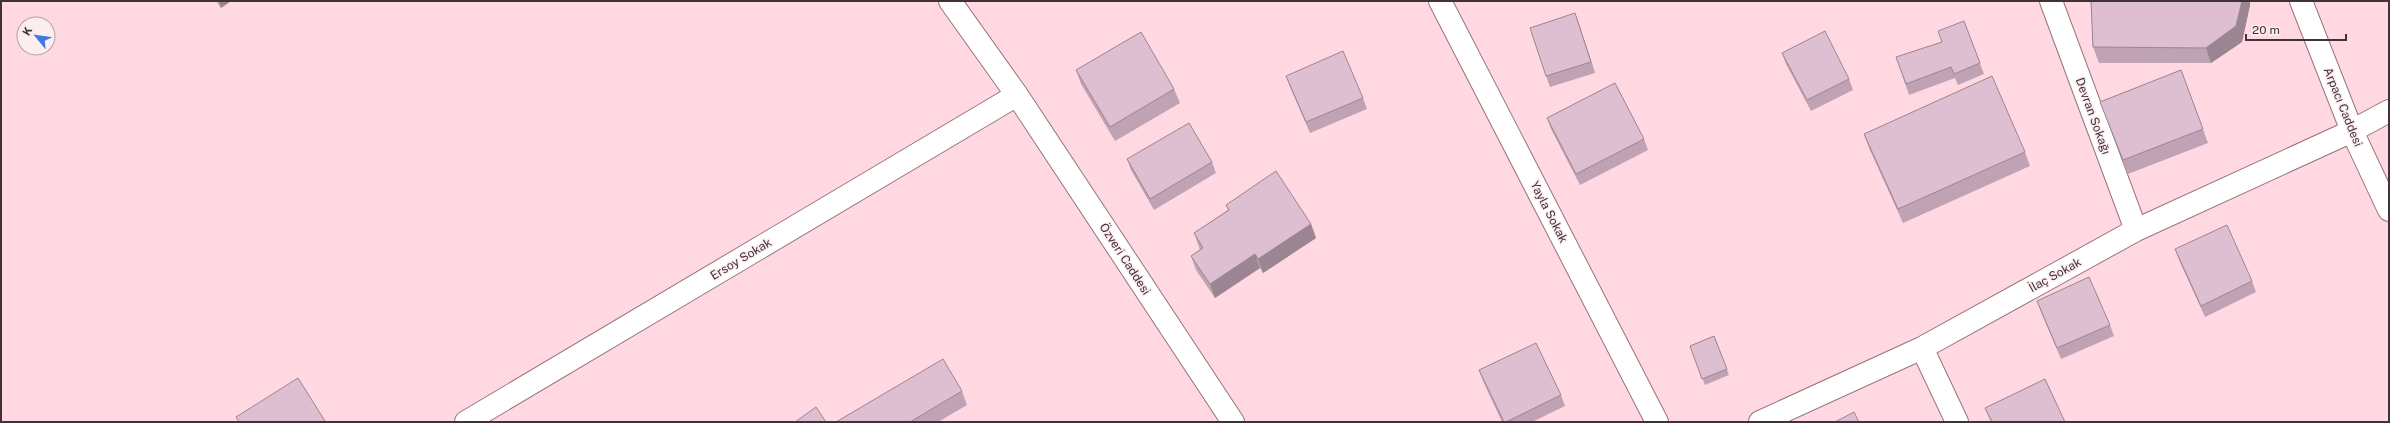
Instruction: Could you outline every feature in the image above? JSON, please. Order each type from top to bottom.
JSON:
[{"type":"street","name":"Özveri Caddesi","points":[[950,1],[1017,95],[1232,422]]},
{"type":"street","name":"Yayla Sokak","points":[[1440,1],[1657,422]]},
{"type":"street","name":"Devran Sokağı","points":[[2051,1],[2136,230]]},
{"type":"street","name":"Arpacı Caddesi","points":[[2301,1],[2352,131],[2389,210]]},
{"type":"street","name":"Ersoy Sokak","points":[[466,422],[1017,95]]},
{"type":"street","name":"İlaç Sokak","points":[[1760,422],[1922,348],[2136,230],[2352,131],[2389,111]]},
{"type":"street","points":[[1922,348],[1957,422]]},
{"type":"building","points":[[2091,1],[2242,1],[2236,26],[2206,48],[2093,47]]},
{"type":"building","points":[[1575,13],[1591,62],[1546,76],[1530,28]]},
{"type":"building","points":[[1964,21],[1980,63],[1954,74],[1951,67],[1906,84],[1896,57],[1942,42],[1938,31]]},
{"type":"building","points":[[1825,31],[1849,79],[1807,100],[1782,53]]},
{"type":"building","points":[[1141,32],[1174,89],[1110,127],[1076,70]]},
{"type":"building","points":[[1343,51],[1363,98],[1306,122],[1286,76]]},
{"type":"building","points":[[2181,70],[2203,129],[2123,160],[2100,102]]},
{"type":"building","points":[[1992,76],[2025,152],[1898,209],[1864,134]]},
{"type":"building","points":[[1615,83],[1644,139],[1576,174],[1547,118]]},
{"type":"building","points":[[1189,123],[1212,162],[1150,199],[1127,159]]},
{"type":"building","points":[[1276,171],[1311,224],[1258,259],[1255,254],[1210,284],[1191,256],[1203,248],[1194,233],[1229,210],[1226,205]]},
{"type":"building","points":[[2227,225],[2252,281],[2201,306],[2175,249]]},
{"type":"building","points":[[2089,277],[2110,325],[2057,348],[2037,301]]},
{"type":"building","points":[[1714,336],[1727,369],[1702,379],[1690,346]]},
{"type":"building","points":[[1536,343],[1561,395],[1504,422],[1479,370]]},
{"type":"building","points":[[943,359],[962,391],[910,422],[836,422]]},
{"type":"building","points":[[298,378],[325,421],[324,422],[239,422],[236,417]]},
{"type":"building","points":[[2045,379],[2065,422],[1992,422],[1985,408]]},
{"type":"building","points":[[816,407],[826,422],[795,422]]},
{"type":"building","points":[[1854,412],[1859,422],[1835,422]]}]
